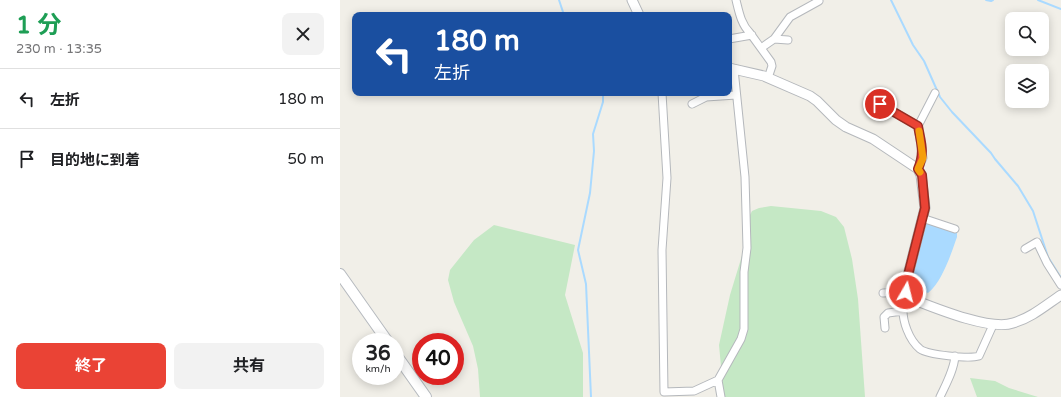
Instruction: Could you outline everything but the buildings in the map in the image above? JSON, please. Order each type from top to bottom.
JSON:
[{"type":"main road","points":[[340,274],[382,333]]},
{"type":"main road","points":[[404,365],[426,397]]},
{"type":"street","points":[[632,0],[638,12]]},
{"type":"street","points":[[736,0],[745,29],[752,35],[771,62],[771,72],[768,78]]},
{"type":"street","points":[[761,48],[774,39],[790,17],[819,1]]},
{"type":"street","points":[[732,38],[752,35]]},
{"type":"street","points":[[774,39],[788,40]]},
{"type":"street","points":[[732,68],[768,78],[810,96],[836,120],[846,127],[873,139],[918,169],[922,175],[925,208],[906,283],[907,293],[902,305],[908,333],[920,348],[928,353],[955,356],[979,356],[993,325]]},
{"type":"street","points":[[662,96],[667,178],[662,250],[664,392],[694,391],[718,380],[741,339],[744,329],[744,272],[747,248],[745,177],[736,95],[732,73]]},
{"type":"street","points":[[918,169],[923,158],[918,126],[935,93]]},
{"type":"street","points":[[732,95],[736,95]]},
{"type":"street","points":[[692,104],[706,97],[721,96]]},
{"type":"street","points":[[880,104],[918,126]]},
{"type":"street","points":[[922,218],[955,229]]},
{"type":"street","points":[[1025,249],[1037,242],[1061,285]]},
{"type":"street","points":[[883,292],[907,293],[920,302],[951,313],[993,325],[1004,326],[1026,318],[1061,295]]},
{"type":"street","points":[[886,328],[884,317],[888,313],[903,311]]},
{"type":"street","points":[[940,397],[949,378],[955,356]]},
{"type":"street","points":[[718,380],[721,397]]},
{"type":"green space","points":[[771,206],[821,211],[836,217],[844,227],[852,259],[858,299],[865,397],[725,397],[719,345],[730,295],[744,249],[748,219],[752,211]]},
{"type":"green space","points":[[494,225],[575,245],[565,295],[583,353],[583,397],[480,397],[478,369],[473,346],[454,302],[448,280],[450,270],[474,240]]},
{"type":"green space","points":[[970,378],[995,381],[1009,388],[1038,397],[977,397]]},
{"type":"water","points":[[925,222],[952,230],[957,233],[957,237],[946,267],[938,282],[928,293],[921,290],[913,291],[910,289]]},
{"type":"waterway","points":[[559,0],[563,12]]},
{"type":"waterway","points":[[891,0],[913,45],[924,61],[940,97],[952,112],[991,153],[1018,186],[1033,211],[1048,257],[1061,278]]},
{"type":"waterway","points":[[986,0],[993,0]]},
{"type":"waterway","points":[[1038,0],[1061,9]]},
{"type":"waterway","points":[[591,397],[586,284],[578,250],[590,193],[594,151],[593,134],[603,102],[603,96]]},
{"type":"slow traffic","points":[[919,131],[923,158],[918,169],[920,172]]},
{"type":"route","points":[[880,104],[918,126],[922,150],[923,158],[918,169],[922,175],[925,208],[906,283],[906,292]]}]
